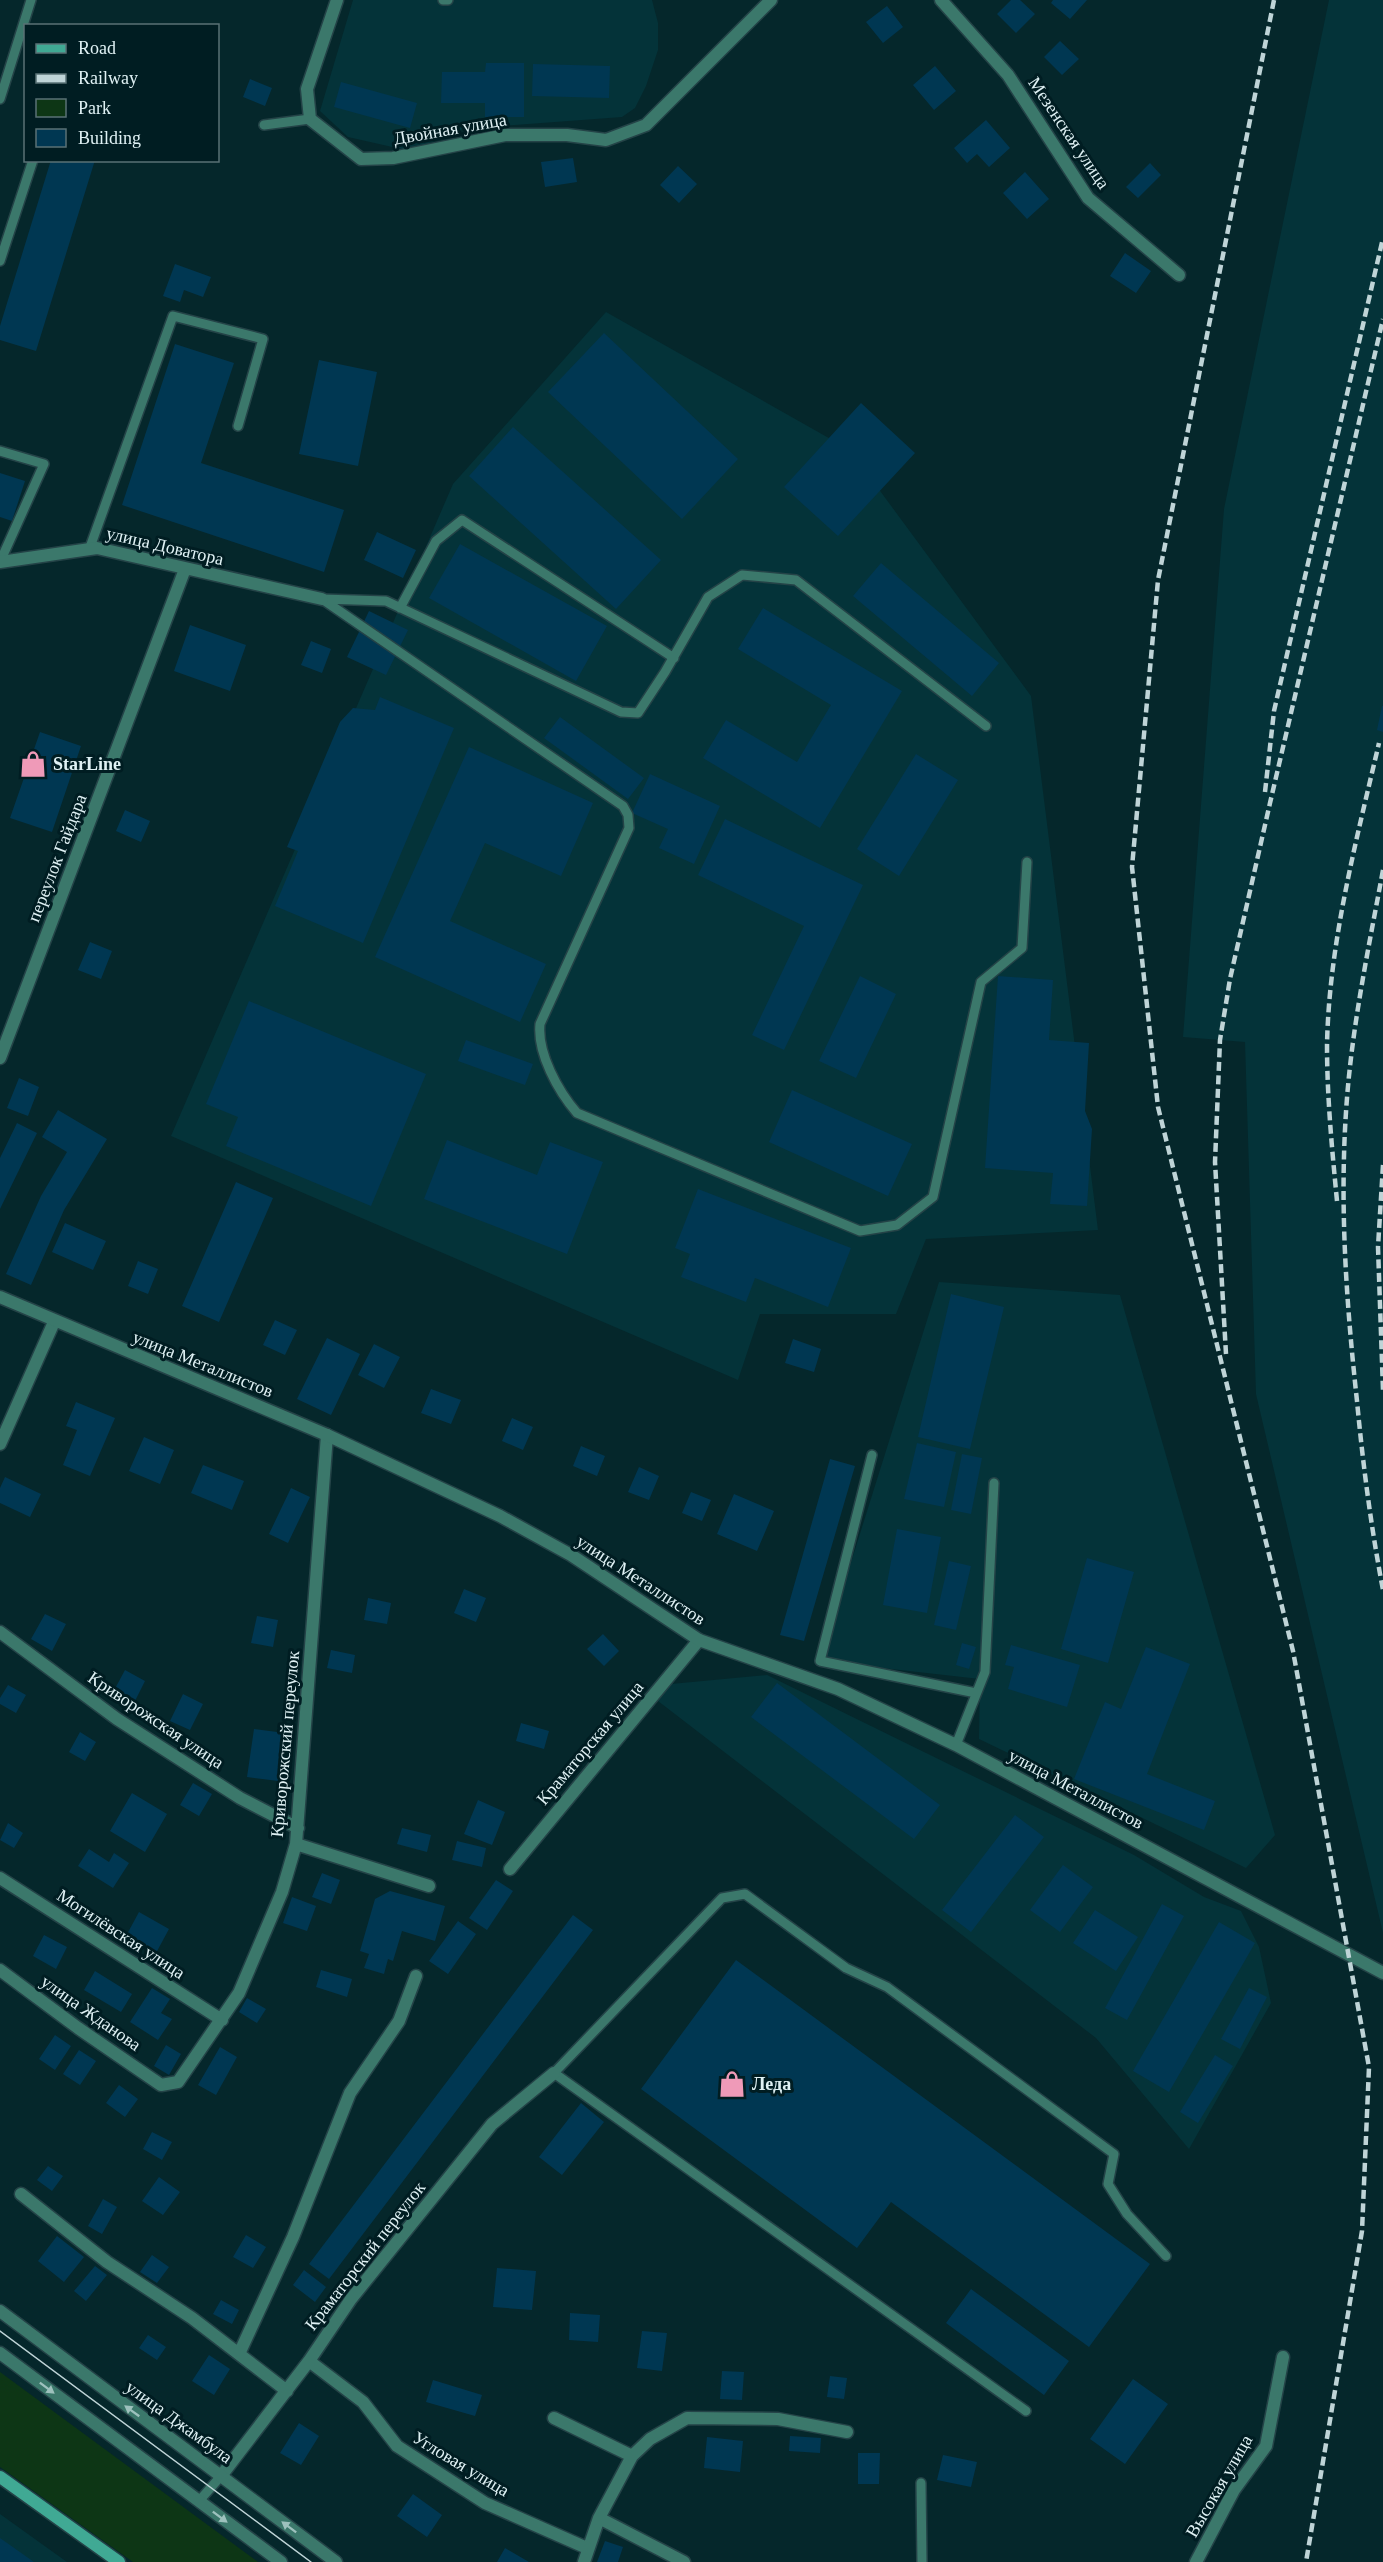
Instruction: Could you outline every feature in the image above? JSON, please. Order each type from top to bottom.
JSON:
[{"type":"main road","points":[[0,2477],[119,2562]]},
{"type":"street","points":[[310,119],[307,89],[337,0]]},
{"type":"street","name":"Двойная улица","points":[[310,119],[361,159],[393,158],[505,135],[567,135],[606,140],[646,125],[771,0]]},
{"type":"street","name":"Мезенская улица","points":[[941,0],[1008,75],[1088,198],[1179,275]]},
{"type":"street","name":"улица Доватора","points":[[0,562],[97,548],[322,599]]},
{"type":"street","name":"переулок Гайдара","points":[[0,1058],[185,569]]},
{"type":"street","name":"улица Металлистов","points":[[0,1297],[54,1322],[327,1435],[501,1516],[571,1555],[699,1640],[838,1689],[956,1745],[1383,1973]]},
{"type":"street","points":[[0,1444],[54,1322]]},
{"type":"street","name":"Криворожский переулок","points":[[161,2085],[178,2082],[239,1993],[282,1892],[296,1844],[327,1435]]},
{"type":"street","name":"Криворожская улица","points":[[0,1632],[117,1719],[240,1798],[298,1827]]},
{"type":"street","name":"Краматорская улица","points":[[510,1869],[699,1640]]},
{"type":"street","points":[[296,1844],[429,1886]]},
{"type":"street","name":"Могилёвская улица","points":[[0,1878],[222,2020]]},
{"type":"street","name":"улица Жданова","points":[[0,1970],[78,2028],[161,2085]]},
{"type":"street","points":[[239,2354],[293,2237],[350,2093],[399,2021],[416,1976]]},
{"type":"street","name":"Краматорский переулок","points":[[221,2476],[309,2361],[351,2298],[492,2124],[554,2073]]},
{"type":"street","points":[[21,2194],[107,2262],[192,2318],[287,2391]]},
{"type":"street","name":"улица Джамбула","points":[[0,2311],[336,2562]]},
{"type":"street","points":[[0,2353],[281,2562]]},
{"type":"street","name":"Высокая улица","points":[[1196,2562],[1234,2490],[1266,2446],[1284,2357]]},
{"type":"street","name":"Угловая улица","points":[[309,2361],[363,2402],[396,2446],[485,2504],[587,2548]]},
{"type":"street","points":[[554,2418],[586,2431],[632,2456]]},
{"type":"street","points":[[584,2562],[599,2518],[632,2456],[650,2439],[687,2418],[778,2419],[848,2432]]},
{"type":"street","points":[[599,2518],[684,2562]]},
{"type":"lane","points":[[0,99],[31,0]]},
{"type":"lane","points":[[443,0],[448,0]]},
{"type":"lane","points":[[264,125],[310,119]]},
{"type":"lane","points":[[0,261],[32,162]]},
{"type":"lane","points":[[89,550],[173,316],[263,339],[238,426]]},
{"type":"lane","points":[[0,451],[44,464],[0,562]]},
{"type":"lane","points":[[400,608],[436,541],[462,520],[674,658]]},
{"type":"lane","points":[[322,599],[386,601],[621,712],[638,712],[674,658],[708,597],[742,575],[796,580],[986,726]]},
{"type":"lane","points":[[322,599],[623,806],[628,815],[628,828],[540,1024],[538,1042],[568,1102],[577,1113],[860,1232],[897,1226],[933,1197],[981,982],[1022,948],[1027,862]]},
{"type":"lane","points":[[872,1455],[820,1661],[976,1693]]},
{"type":"lane","points":[[956,1745],[985,1672],[994,1483]]},
{"type":"lane","points":[[1026,2411],[554,2073],[722,1898],[745,1894],[846,1968],[887,1987],[1114,2154],[1108,2184],[1127,2214],[1166,2256]]},
{"type":"lane","points":[[199,2501],[221,2476]]},
{"type":"lane","points":[[921,2483],[922,2562]]},
{"type":"shaded area","points":[[353,0],[652,0],[658,23],[658,50],[646,86],[635,108],[622,117],[463,129],[410,151],[348,137],[320,111]]},
{"type":"shaded area","points":[[1329,0],[1383,0],[1383,1933],[1256,1394],[1245,1042],[1183,1037],[1224,509]]},
{"type":"shaded area","points":[[606,312],[850,450],[1031,696],[1098,1230],[926,1239],[896,1314],[760,1314],[738,1380],[171,1136],[453,484]]},
{"type":"shaded area","points":[[939,1282],[1120,1295],[1275,1835],[1246,1868],[979,1739],[980,1679],[820,1661]]},
{"type":"shaded area","points":[[767,1675],[1134,1855],[1204,1897],[1241,1911],[1259,1947],[1271,2003],[1189,2149],[1096,2038],[658,1701],[671,1684]]},
{"type":"shaded area","points":[[0,2514],[67,2562],[0,2562]]},
{"type":"green space","points":[[0,2372],[258,2562],[133,2562],[0,2467]]},
{"type":"building","points":[[1011,0],[1020,0],[1035,14],[1016,33],[997,14]]},
{"type":"building","points":[[1053,0],[1087,0],[1070,19],[1051,3]]},
{"type":"building","points":[[887,6],[903,27],[883,43],[866,22]]},
{"type":"building","points":[[1060,41],[1079,59],[1062,75],[1044,57]]},
{"type":"building","points":[[486,63],[524,63],[524,117],[485,117],[485,103],[441,103],[442,72],[485,72]]},
{"type":"building","points":[[533,64],[610,66],[609,98],[532,96]]},
{"type":"building","points":[[935,66],[956,91],[934,110],[913,85]]},
{"type":"building","points":[[250,79],[272,88],[265,106],[243,97]]},
{"type":"building","points":[[341,82],[417,103],[410,128],[334,107]]},
{"type":"building","points":[[986,120],[1010,148],[989,167],[977,154],[967,163],[954,148]]},
{"type":"building","points":[[573,158],[577,182],[545,187],[541,162]]},
{"type":"building","points":[[50,162],[94,162],[36,351],[0,340],[0,326]]},
{"type":"building","points":[[1150,163],[1161,175],[1138,198],[1126,187]]},
{"type":"building","points":[[678,166],[697,184],[679,203],[660,185]]},
{"type":"building","points":[[1025,172],[1049,199],[1027,219],[1003,193]]},
{"type":"building","points":[[1125,253],[1151,271],[1136,293],[1110,276]]},
{"type":"building","points":[[175,264],[211,277],[203,297],[184,290],[180,302],[163,296]]},
{"type":"building","points":[[604,333],[738,459],[682,519],[548,392]]},
{"type":"building","points":[[175,344],[234,363],[201,463],[344,510],[324,572],[122,505]]},
{"type":"building","points":[[319,360],[377,372],[358,466],[299,454]]},
{"type":"building","points":[[861,403],[915,453],[838,536],[784,487]]},
{"type":"building","points":[[513,427],[661,560],[616,609],[469,476]]},
{"type":"building","points":[[0,473],[25,481],[12,521],[0,517]]},
{"type":"building","points":[[377,532],[416,550],[403,578],[364,560]]},
{"type":"building","points":[[460,544],[607,626],[576,681],[429,598]]},
{"type":"building","points":[[881,563],[999,663],[972,696],[853,596]]},
{"type":"building","points":[[763,608],[902,691],[820,828],[703,758],[726,720],[797,762],[831,705],[738,649]]},
{"type":"building","points":[[369,611],[408,630],[386,675],[347,657]]},
{"type":"building","points":[[190,625],[246,645],[230,691],[174,671]]},
{"type":"building","points":[[311,641],[331,649],[322,673],[301,665]]},
{"type":"building","points":[[380,697],[454,728],[363,943],[275,906],[298,851],[287,847],[340,722],[353,708],[375,710]]},
{"type":"building","points":[[1383,706],[1383,732],[1377,730]]},
{"type":"building","points":[[560,717],[644,778],[628,799],[544,738]]},
{"type":"building","points":[[40,732],[81,746],[52,832],[10,818]]},
{"type":"building","points":[[469,747],[593,803],[561,876],[485,843],[450,921],[546,964],[520,1022],[375,957]]},
{"type":"building","points":[[916,754],[958,780],[899,876],[857,849]]},
{"type":"building","points":[[650,774],[720,806],[694,864],[659,848],[668,829],[632,813]]},
{"type":"building","points":[[125,810],[150,821],[141,842],[116,831]]},
{"type":"building","points":[[725,819],[863,885],[784,1050],[752,1035],[804,926],[698,875]]},
{"type":"building","points":[[90,942],[112,951],[101,979],[78,970]]},
{"type":"building","points":[[860,976],[896,994],[856,1078],[819,1061]]},
{"type":"building","points":[[998,976],[1053,980],[1049,1040],[1089,1043],[1085,1111],[1092,1129],[1087,1206],[1050,1204],[1053,1173],[985,1168]]},
{"type":"building","points":[[249,1001],[426,1074],[371,1206],[226,1146],[238,1117],[206,1104]]},
{"type":"building","points":[[466,1040],[533,1064],[525,1085],[458,1061]]},
{"type":"building","points":[[19,1078],[39,1087],[28,1116],[7,1108]]},
{"type":"building","points":[[792,1090],[912,1144],[888,1196],[769,1142]]},
{"type":"building","points":[[58,1110],[107,1139],[64,1210],[31,1285],[6,1274],[41,1196],[67,1152],[42,1137]]},
{"type":"building","points":[[17,1123],[37,1133],[0,1209],[0,1158]]},
{"type":"building","points":[[447,1140],[537,1175],[550,1142],[603,1162],[567,1254],[424,1199]]},
{"type":"building","points":[[236,1182],[273,1198],[219,1322],[182,1306]]},
{"type":"building","points":[[698,1189],[851,1248],[828,1307],[755,1278],[746,1302],[681,1277],[690,1254],[675,1248]]},
{"type":"building","points":[[65,1223],[106,1241],[93,1270],[52,1252]]},
{"type":"building","points":[[138,1261],[158,1269],[148,1294],[128,1286]]},
{"type":"building","points":[[951,1294],[1004,1307],[970,1449],[918,1437]]},
{"type":"building","points":[[275,1320],[297,1330],[285,1355],[263,1345]]},
{"type":"building","points":[[327,1338],[360,1354],[331,1415],[297,1399]]},
{"type":"building","points":[[793,1339],[821,1349],[814,1372],[785,1363]]},
{"type":"building","points":[[374,1344],[400,1357],[384,1388],[358,1375]]},
{"type":"building","points":[[431,1389],[461,1400],[451,1424],[421,1413]]},
{"type":"building","points":[[76,1402],[115,1418],[90,1476],[63,1465],[77,1430],[66,1426]]},
{"type":"building","points":[[512,1418],[533,1427],[523,1450],[502,1441]]},
{"type":"building","points":[[144,1437],[174,1450],[160,1484],[129,1471]]},
{"type":"building","points":[[917,1443],[956,1452],[944,1507],[904,1499]]},
{"type":"building","points":[[581,1446],[605,1456],[597,1476],[573,1466]]},
{"type":"building","points":[[962,1454],[982,1458],[971,1514],[951,1510]]},
{"type":"building","points":[[830,1459],[855,1466],[804,1641],[780,1635]]},
{"type":"building","points":[[203,1465],[244,1481],[232,1510],[191,1493]]},
{"type":"building","points":[[639,1467],[659,1476],[649,1500],[628,1492]]},
{"type":"building","points":[[5,1477],[41,1494],[30,1517],[0,1503],[0,1488]]},
{"type":"building","points":[[291,1488],[310,1497],[288,1543],[269,1534]]},
{"type":"building","points":[[691,1492],[711,1500],[702,1521],[682,1513]]},
{"type":"building","points":[[734,1494],[774,1511],[757,1551],[717,1534]]},
{"type":"building","points":[[897,1529],[941,1537],[927,1613],[883,1605]]},
{"type":"building","points":[[1087,1558],[1134,1572],[1108,1663],[1061,1649]]},
{"type":"building","points":[[949,1561],[971,1566],[956,1630],[934,1625]]},
{"type":"building","points":[[464,1589],[486,1598],[476,1622],[454,1613]]},
{"type":"building","points":[[368,1598],[391,1603],[387,1624],[364,1620]]},
{"type":"building","points":[[45,1614],[66,1624],[52,1651],[31,1639]]},
{"type":"building","points":[[257,1616],[278,1620],[273,1647],[251,1643]]},
{"type":"building","points":[[603,1634],[619,1651],[604,1666],[587,1649]]},
{"type":"building","points":[[962,1643],[976,1647],[969,1669],[956,1665]]},
{"type":"building","points":[[1011,1645],[1080,1665],[1067,1707],[1008,1689],[1014,1667],[1005,1665]]},
{"type":"building","points":[[1146,1647],[1190,1664],[1147,1774],[1215,1801],[1204,1830],[1074,1779],[1105,1702],[1121,1709]]},
{"type":"building","points":[[331,1650],[355,1655],[352,1673],[327,1668]]},
{"type":"building","points":[[125,1670],[145,1681],[132,1707],[111,1696]]},
{"type":"building","points":[[777,1683],[940,1805],[914,1839],[751,1717]]},
{"type":"building","points":[[8,1685],[26,1695],[16,1713],[0,1704],[0,1698]]},
{"type":"building","points":[[183,1694],[203,1704],[190,1730],[170,1721]]},
{"type":"building","points":[[521,1723],[549,1731],[544,1749],[516,1741]]},
{"type":"building","points":[[254,1729],[285,1733],[278,1781],[247,1777]]},
{"type":"building","points":[[80,1732],[96,1742],[85,1761],[69,1752]]},
{"type":"building","points":[[193,1783],[212,1794],[199,1816],[180,1805]]},
{"type":"building","points":[[132,1793],[167,1814],[145,1852],[110,1831]]},
{"type":"building","points":[[478,1800],[505,1812],[492,1845],[464,1834]]},
{"type":"building","points":[[1015,1815],[1044,1837],[971,1932],[942,1910]]},
{"type":"building","points":[[8,1823],[23,1833],[14,1848],[0,1840]]},
{"type":"building","points":[[402,1828],[431,1835],[427,1852],[397,1844]]},
{"type":"building","points":[[457,1841],[486,1848],[482,1867],[452,1860]]},
{"type":"building","points":[[89,1849],[109,1862],[114,1853],[129,1863],[113,1888],[78,1866]]},
{"type":"building","points":[[1063,1865],[1093,1887],[1060,1932],[1030,1910]]},
{"type":"building","points":[[322,1873],[340,1880],[331,1904],[312,1897]]},
{"type":"building","points":[[496,1880],[513,1891],[487,1930],[469,1918]]},
{"type":"building","points":[[390,1891],[445,1906],[435,1941],[402,1931],[393,1961],[388,1959],[384,1974],[364,1968],[369,1954],[360,1951],[375,1899]]},
{"type":"building","points":[[292,1897],[316,1906],[307,1931],[283,1923]]},
{"type":"building","points":[[1162,1904],[1184,1916],[1127,2020],[1105,2008]]},
{"type":"building","points":[[1095,1910],[1138,1937],[1116,1971],[1073,1943]]},
{"type":"building","points":[[139,1912],[169,1929],[156,1953],[126,1936]]},
{"type":"building","points":[[573,1915],[593,1930],[329,2279],[309,2264]]},
{"type":"building","points":[[458,1921],[476,1934],[448,1974],[429,1961]]},
{"type":"building","points":[[1219,1922],[1255,1943],[1169,2092],[1133,2071]]},
{"type":"building","points":[[44,1935],[67,1947],[56,1969],[33,1956]]},
{"type":"building","points":[[736,1960],[1150,2264],[1089,2347],[891,2202],[857,2248],[641,2089]]},
{"type":"building","points":[[321,1970],[352,1979],[347,1997],[316,1987]]},
{"type":"building","points":[[95,1971],[132,1994],[121,2012],[84,1990]]},
{"type":"building","points":[[152,1988],[170,1999],[161,2013],[172,2019],[158,2040],[130,2022]]},
{"type":"building","points":[[1249,1988],[1267,1997],[1240,2049],[1221,2039]]},
{"type":"building","points":[[247,1998],[266,2009],[257,2023],[239,2012]]},
{"type":"building","points":[[55,2035],[71,2046],[55,2070],[39,2059]]},
{"type":"building","points":[[166,2045],[181,2054],[169,2075],[154,2066]]},
{"type":"building","points":[[220,2047],[237,2057],[216,2095],[198,2085]]},
{"type":"building","points":[[79,2050],[96,2061],[80,2085],[63,2074]]},
{"type":"building","points":[[1215,2055],[1233,2066],[1198,2123],[1180,2112]]},
{"type":"building","points":[[119,2085],[138,2099],[125,2117],[106,2103]]},
{"type":"building","points":[[581,2103],[604,2122],[562,2175],[539,2157]]},
{"type":"building","points":[[152,2132],[172,2142],[162,2160],[143,2149]]},
{"type":"building","points":[[48,2166],[63,2176],[52,2191],[37,2180]]},
{"type":"building","points":[[159,2177],[180,2192],[163,2215],[142,2201]]},
{"type":"building","points":[[103,2199],[117,2207],[102,2234],[88,2226]]},
{"type":"building","points":[[246,2235],[266,2247],[253,2268],[233,2257]]},
{"type":"building","points":[[57,2236],[84,2257],[64,2282],[38,2261]]},
{"type":"building","points":[[152,2255],[169,2267],[157,2283],[140,2272]]},
{"type":"building","points":[[95,2266],[107,2275],[86,2301],[74,2291]]},
{"type":"building","points":[[497,2268],[536,2271],[532,2310],[493,2307]]},
{"type":"building","points":[[304,2270],[326,2287],[315,2302],[293,2285]]},
{"type":"building","points":[[971,2289],[1069,2361],[1044,2395],[946,2323]]},
{"type":"building","points":[[221,2300],[239,2310],[232,2324],[213,2314]]},
{"type":"building","points":[[570,2313],[600,2315],[598,2342],[569,2340]]},
{"type":"building","points":[[642,2331],[667,2333],[662,2371],[637,2368]]},
{"type":"building","points":[[148,2335],[166,2347],[157,2360],[139,2348]]},
{"type":"building","points":[[209,2355],[230,2369],[214,2395],[192,2381]]},
{"type":"building","points":[[722,2371],[744,2372],[742,2400],[720,2399]]},
{"type":"building","points":[[830,2376],[847,2378],[844,2399],[827,2397]]},
{"type":"building","points":[[1133,2379],[1168,2404],[1125,2464],[1090,2439]]},
{"type":"building","points":[[433,2380],[482,2395],[475,2416],[426,2402]]},
{"type":"building","points":[[299,2423],[319,2436],[301,2465],[280,2453]]},
{"type":"building","points":[[790,2436],[821,2438],[820,2453],[789,2451]]},
{"type":"building","points":[[707,2437],[743,2441],[740,2472],[704,2468]]},
{"type":"building","points":[[858,2453],[880,2453],[879,2484],[858,2484]]},
{"type":"building","points":[[943,2455],[977,2462],[971,2487],[937,2480]]},
{"type":"building","points":[[413,2494],[442,2515],[427,2537],[397,2516]]},
{"type":"building","points":[[0,2538],[34,2562],[0,2562]]},
{"type":"building","points":[[605,2541],[623,2547],[618,2562],[597,2562]]},
{"type":"building","points":[[505,2548],[529,2562],[497,2562]]},
{"type":"tram line","points":[[0,2331],[311,2562]]},
{"type":"railway","points":[[1274,0],[1158,580],[1132,867],[1158,1107],[1293,1651],[1369,2067],[1362,2231],[1306,2562]]},
{"type":"railway","points":[[1265,792],[1274,711],[1383,238]]},
{"type":"railway","points":[[1226,1354],[1215,1162],[1220,1040],[1230,979],[1383,319]]},
{"type":"railway","points":[[1337,1201],[1328,1084],[1329,1007],[1345,893],[1379,743]]},
{"type":"railway","points":[[1383,870],[1353,1041],[1347,1098],[1344,1174],[1345,1250],[1353,1363],[1368,1496],[1383,1590]]},
{"type":"railway","points":[[1383,1165],[1378,1247],[1383,1391]]},
{"type":"place","name":"StarLine","points":[[33,764]]},
{"type":"place","name":"Леда","points":[[732,2084]]}]
